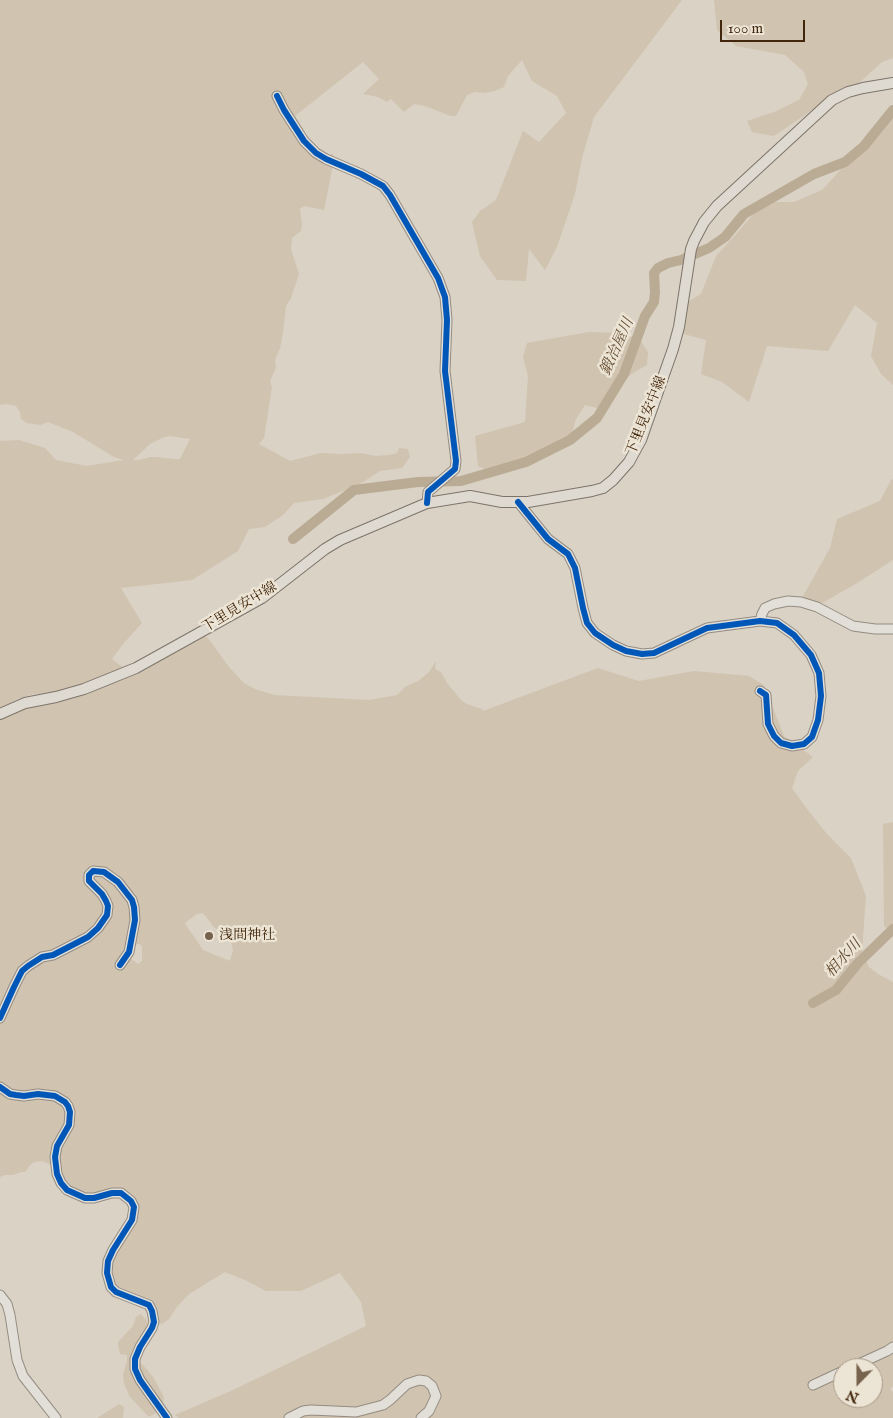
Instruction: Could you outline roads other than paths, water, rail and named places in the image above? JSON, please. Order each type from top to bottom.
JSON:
[{"type":"main road","name":"下里見安中線","points":[[0,714],[25,702],[56,697],[84,689],[136,668],[262,598],[325,548],[427,503],[470,496],[502,502],[518,502],[603,488],[629,462],[641,440],[673,349],[691,249],[704,222],[717,206],[832,100],[848,92],[863,88],[893,84]]},
{"type":"street","points":[[277,96],[304,141],[316,153],[326,160],[361,174],[383,186],[438,278],[445,297],[447,320],[445,371],[456,461],[455,468],[428,492],[427,503]]},
{"type":"street","points":[[518,502],[548,539],[568,554],[576,568],[587,623],[595,633],[626,651],[642,654],[654,653],[707,628],[760,621],[781,625],[794,635],[811,655],[819,674],[821,696],[818,720],[812,737],[804,744],[792,746],[781,743],[774,736],[768,724],[766,695],[760,691]]},
{"type":"street","points":[[760,621],[765,608],[788,601],[801,602],[817,607],[853,626],[893,629]]},
{"type":"street","points":[[0,1018],[22,971],[42,957],[53,954],[88,937],[98,928],[107,915],[106,901],[99,890],[89,881],[89,875],[93,871],[104,872],[118,882],[132,900],[135,920],[129,952],[120,965]]},
{"type":"street","points":[[0,1087],[10,1094],[16,1095],[38,1094],[55,1096],[68,1106],[70,1112],[69,1125],[55,1156],[61,1183],[67,1190],[85,1198],[121,1193],[131,1201],[134,1207],[132,1220],[113,1250],[108,1261],[107,1273],[111,1287],[116,1292],[149,1305],[152,1311],[154,1322],[135,1359],[135,1369],[136,1374],[167,1418]]},
{"type":"street","points":[[0,1295],[6,1304],[10,1316],[16,1360],[24,1376],[56,1418]]},
{"type":"street","points":[[872,1358],[893,1347]]},
{"type":"street","points":[[814,1385],[833,1376]]},
{"type":"street","points":[[289,1418],[312,1410],[356,1412],[383,1405],[407,1384],[418,1380],[426,1381],[432,1386],[436,1396],[429,1411],[421,1418]]},
{"type":"waterway","name":"鍛冶屋川","points":[[293,539],[354,490],[418,482],[461,481],[526,462],[570,440],[597,418],[624,374],[645,316],[654,302],[654,273],[658,268],[709,248],[725,237],[744,214],[814,174],[845,162],[864,146],[893,110]]},
{"type":"waterway","name":"相水川","points":[[813,1003],[836,990],[858,963],[893,929]]},
{"type":"place","name":"浅間神社","points":[[209,936]]}]
